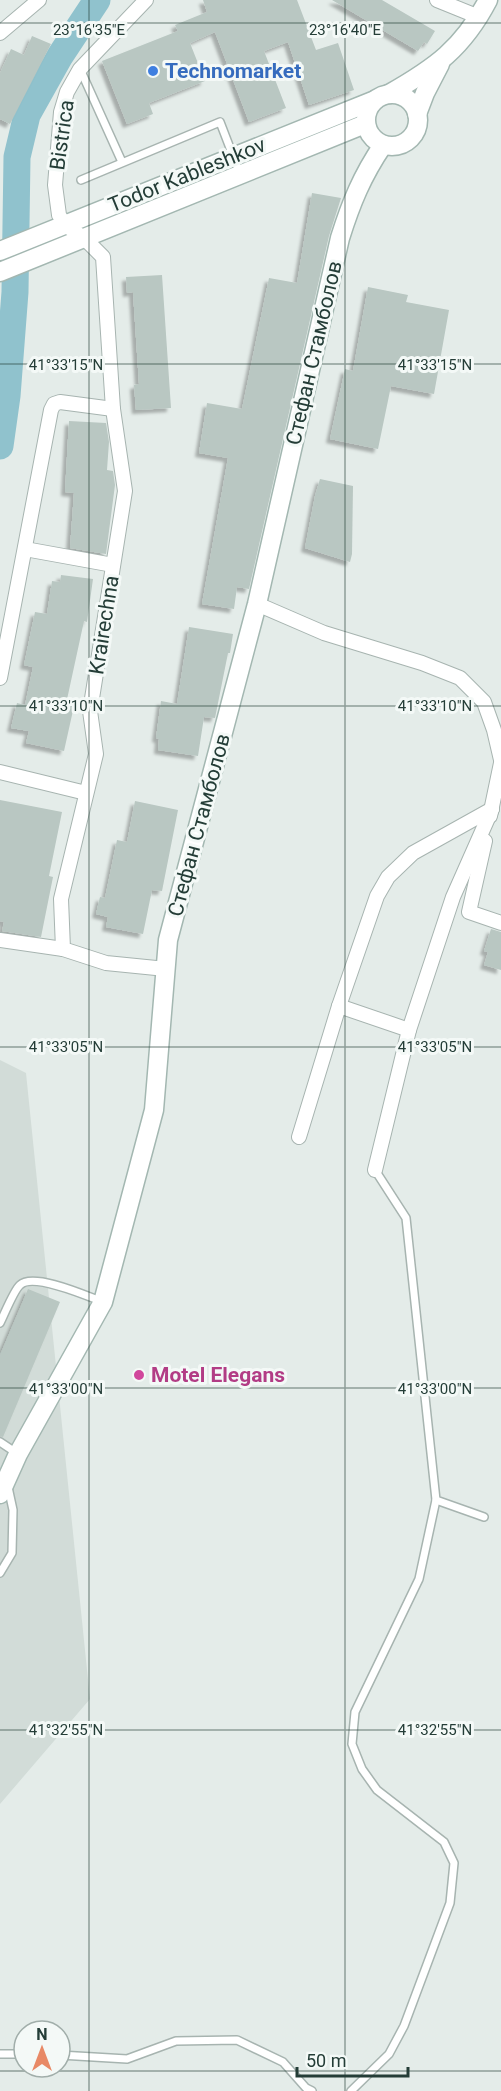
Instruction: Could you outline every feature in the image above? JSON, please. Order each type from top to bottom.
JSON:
[{"type":"street","points":[[0,33],[39,0]]},
{"type":"street","name":"Bistrica","points":[[65,225],[59,215],[55,185],[61,112],[67,92],[80,69],[146,0]]},
{"type":"street","points":[[437,0],[479,17]]},
{"type":"street","points":[[443,60],[425,93],[417,114],[417,128],[410,140],[397,146],[383,145],[373,139],[365,124],[367,111],[382,97],[414,80],[443,60],[466,36],[488,0]]},
{"type":"street","points":[[382,97],[396,94],[410,101],[417,114]]},
{"type":"street","name":"Todor Kableshkov","points":[[0,251],[382,97]]},
{"type":"street","name":"Todor Kableshkov","points":[[2,271],[365,124]]},
{"type":"street","name":"Стефан Стамболов","points":[[3,1488],[18,1454],[103,1302],[153,1110],[168,940],[257,604],[340,238],[351,202],[366,170],[383,145]]},
{"type":"street","name":"Krairechna","points":[[63,949],[61,899],[96,754],[90,711],[125,491],[113,410],[103,257],[84,238],[65,225]]},
{"type":"street","points":[[0,678],[51,410],[54,404],[60,402],[113,410]]},
{"type":"street","points":[[25,549],[113,565]]},
{"type":"street","points":[[257,604],[324,633],[422,663],[460,678],[484,702],[494,729],[501,761],[469,912],[501,922]]},
{"type":"street","points":[[0,772],[86,793]]},
{"type":"street","points":[[299,1137],[339,1006],[377,896],[388,877],[413,853],[492,809]]},
{"type":"street","points":[[375,1170],[409,1030],[453,897],[492,809]]},
{"type":"street","points":[[0,940],[63,949],[106,963],[166,969]]},
{"type":"street","points":[[339,1006],[409,1030]]},
{"type":"lane","points":[[80,69],[123,162]]},
{"type":"lane","points":[[81,180],[220,122],[240,174]]},
{"type":"lane","points":[[351,2091],[389,2054],[404,2026],[450,1903],[454,1863],[444,1842],[377,1790],[362,1769],[352,1744],[355,1712],[419,1579],[436,1500],[406,1218],[375,1170]]},
{"type":"lane","points":[[0,1323],[20,1284],[27,1281],[39,1280],[103,1302]]},
{"type":"lane","points":[[0,1442],[18,1454]]},
{"type":"lane","points":[[0,1573],[12,1553],[13,1510],[3,1488]]},
{"type":"lane","points":[[436,1500],[484,1517]]},
{"type":"lane","points":[[72,2056],[127,2059],[176,2041],[237,2040],[283,2062],[306,2088],[312,2091]]},
{"type":"shaded area","points":[[0,1060],[26,1073],[90,1699],[0,1804]]},
{"type":"building","points":[[203,0],[297,0],[316,50],[338,43],[354,90],[309,105],[288,42],[264,51],[286,108],[249,122],[215,32],[190,43],[205,81],[149,103],[153,114],[127,124],[102,61],[178,31],[175,25],[207,12]]},
{"type":"building","points":[[332,0],[382,0],[435,31],[427,44],[424,42],[418,51]]},
{"type":"building","points":[[32,36],[51,44],[10,124],[0,119],[0,73],[11,49],[24,55]]},
{"type":"building","points":[[312,193],[341,198],[329,236],[249,589],[237,587],[234,609],[202,604],[228,458],[199,453],[207,403],[242,409],[269,278],[297,283]]},
{"type":"building","points":[[162,275],[171,408],[136,410],[134,385],[139,384],[133,292],[127,293],[126,277]]},
{"type":"building","points":[[368,287],[408,295],[406,302],[449,310],[434,394],[391,386],[378,449],[330,439],[345,369],[353,371]]},
{"type":"building","points":[[69,421],[106,423],[109,442],[107,470],[113,471],[115,485],[106,554],[70,548],[74,493],[65,492]]},
{"type":"building","points":[[320,479],[353,486],[350,562],[305,548]]},
{"type":"building","points":[[61,575],[93,579],[87,622],[84,621],[66,704],[74,706],[64,751],[26,743],[29,731],[11,728],[17,703],[25,705],[33,667],[24,665],[35,612],[47,614],[52,581],[60,582]]},
{"type":"building","points":[[189,627],[233,634],[215,718],[204,717],[198,756],[158,750],[159,739],[156,738],[161,701],[177,704]]},
{"type":"building","points":[[0,800],[62,812],[49,876],[53,877],[41,937],[2,931],[4,922],[0,921]]},
{"type":"building","points":[[135,801],[178,810],[162,891],[152,890],[143,934],[106,927],[108,917],[96,914],[100,897],[105,898],[117,840],[127,842]]},
{"type":"building","points":[[491,929],[501,932],[501,970],[484,965],[488,952],[484,951]]},
{"type":"building","points":[[28,1289],[60,1302],[3,1437],[0,1436],[0,1355]]},
{"type":"waterway","points":[[0,446],[7,396],[15,292],[17,157],[27,115],[60,56],[97,0]]},
{"type":"place","name":"Technomarket","points":[[153,71]]},
{"type":"place","name":"Motel Elegans","points":[[139,1375]]}]
